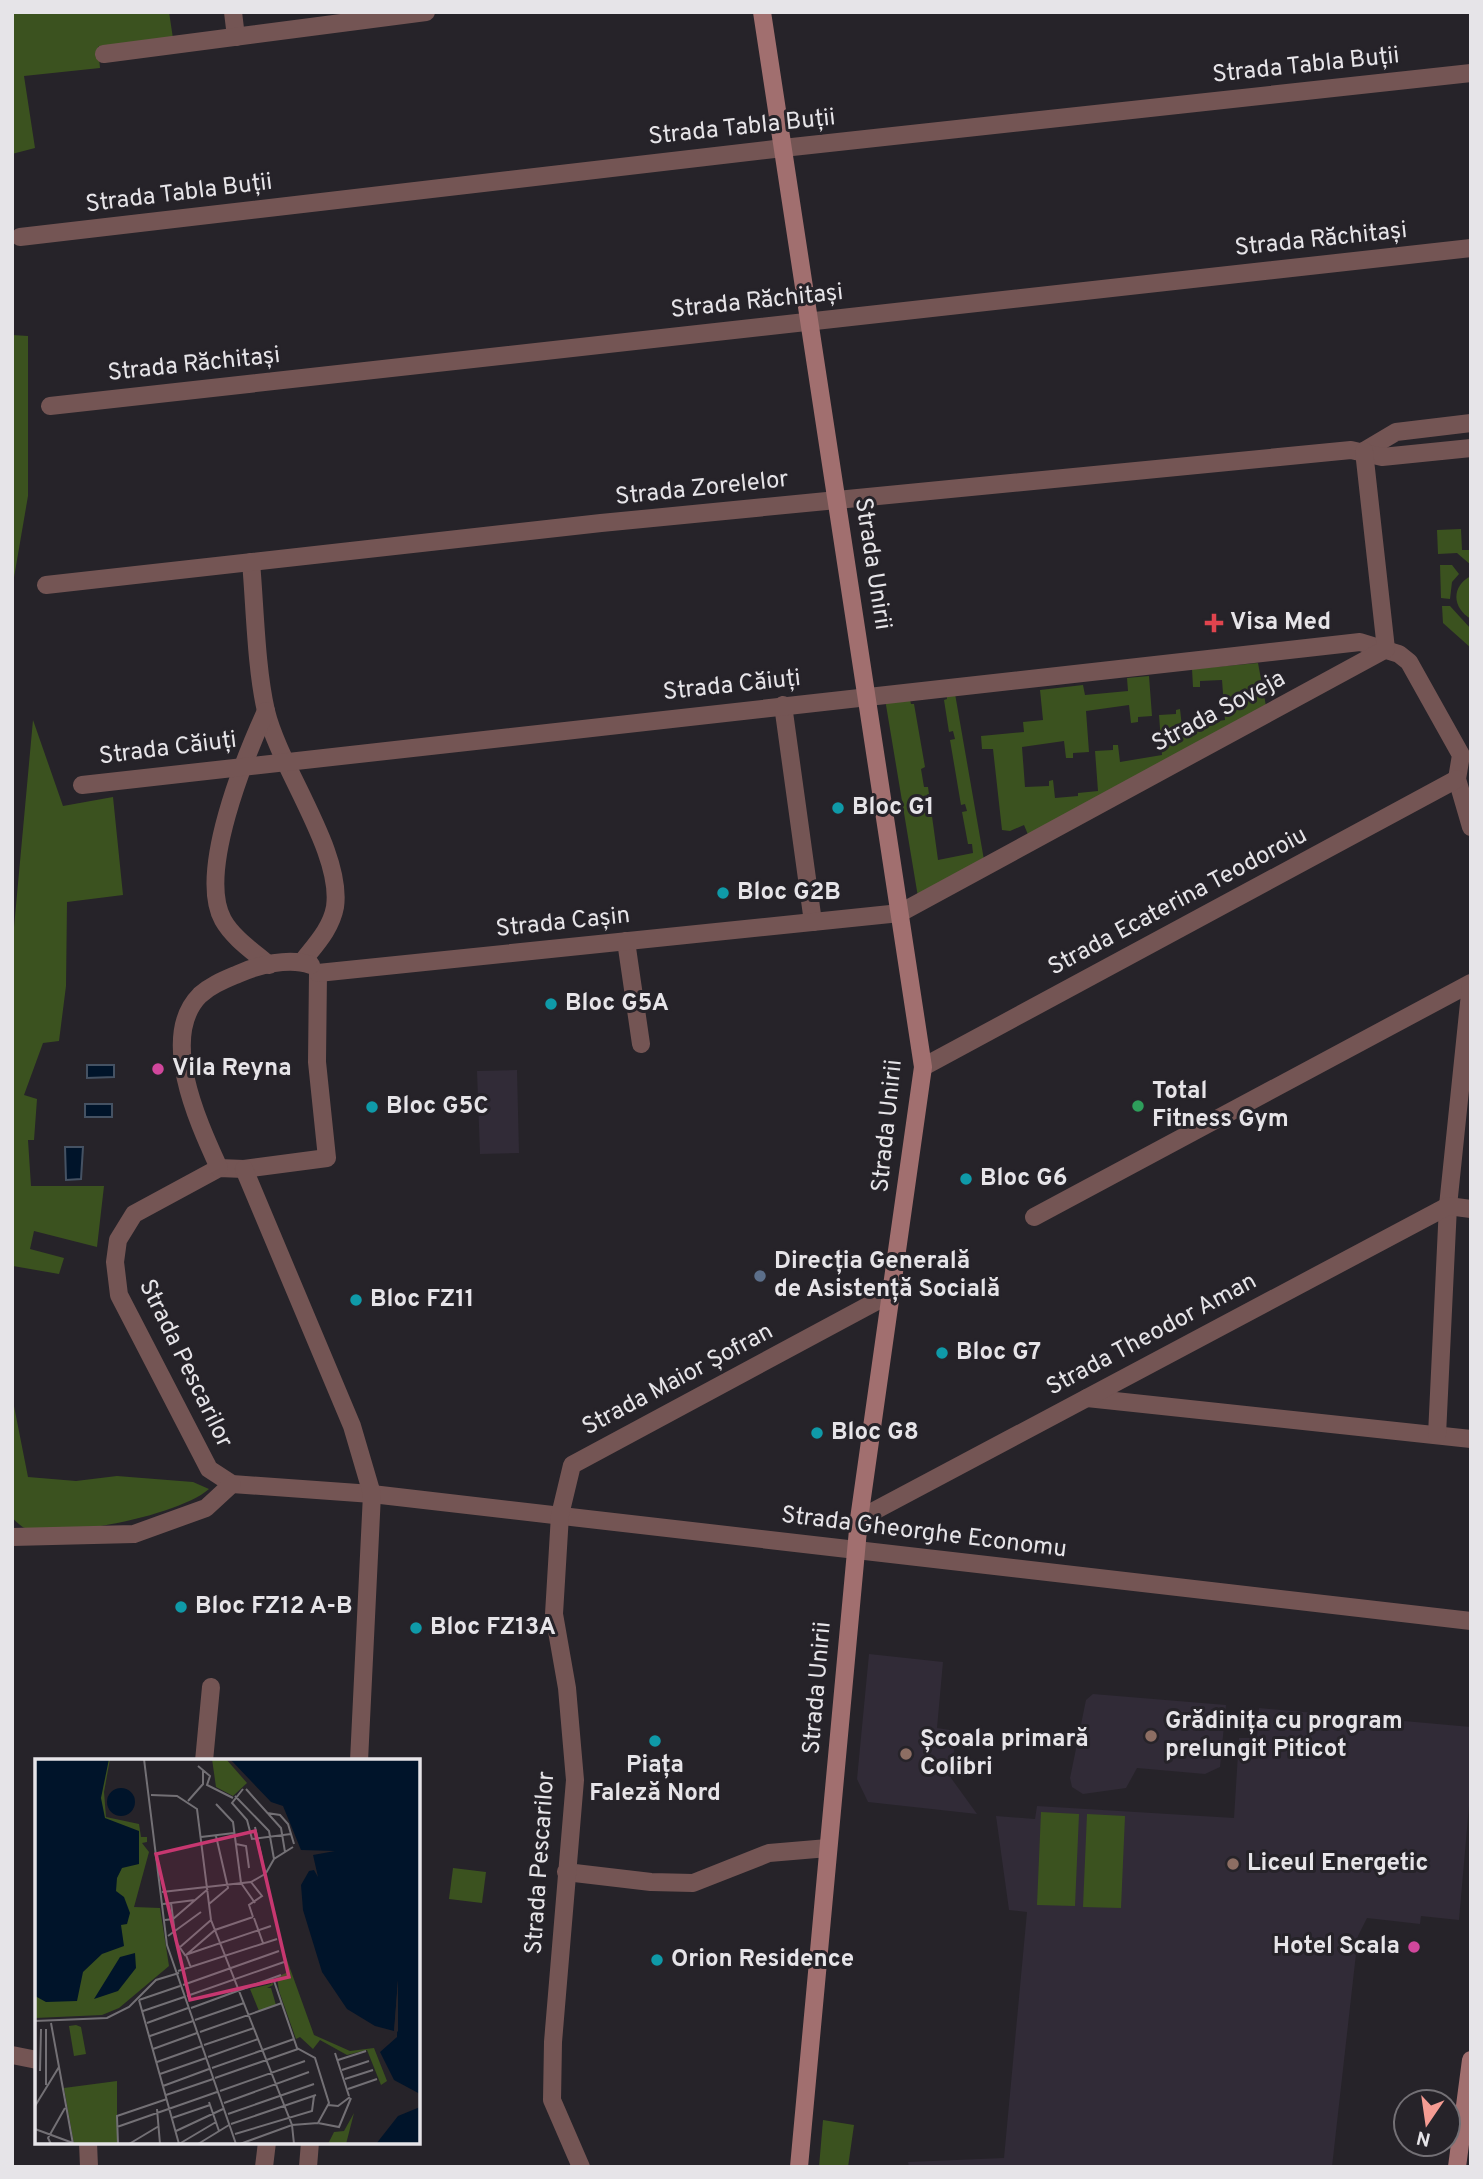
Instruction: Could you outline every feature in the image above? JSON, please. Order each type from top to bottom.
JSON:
[{"type":"street","points":[[233,12],[236,37]]},
{"type":"street","points":[[104,54],[425,12]]},
{"type":"street","name":"Strada Unirii","points":[[762,12],[923,1067],[859,1519],[799,2167]]},
{"type":"street","name":"Strada Tabla Buții","points":[[20,237],[783,148],[1471,73]]},
{"type":"street","name":"Strada Răchitași","points":[[50,406],[1471,248]]},
{"type":"street","name":"Strada Zorelelor","points":[[1364,451],[1396,432],[1471,424]]},
{"type":"street","name":"Strada Zorelelor","points":[[46,585],[838,500],[1364,451],[1382,457],[1471,448]]},
{"type":"street","points":[[1364,451],[1386,649],[1409,662],[1461,755],[1457,779],[1471,827]]},
{"type":"street","points":[[251,562],[266,710],[283,760],[333,870],[335,907],[326,932],[302,962]]},
{"type":"street","name":"Strada Căiuți","points":[[82,785],[242,764],[1360,642],[1386,649]]},
{"type":"street","name":"Strada Soveja","points":[[900,913],[1386,649]]},
{"type":"street","points":[[783,705],[813,922]]},
{"type":"street","points":[[266,710],[242,764],[218,856],[214,896],[223,921],[269,965]]},
{"type":"street","name":"Strada Ecaterina Teodoroiu","points":[[923,1067],[1457,779]]},
{"type":"street","name":"Strada Cașin","points":[[318,973],[900,913]]},
{"type":"street","points":[[626,941],[641,1044]]},
{"type":"street","points":[[302,962],[318,973],[317,1062],[327,1157],[244,1169],[219,1168],[191,1104],[181,1047],[190,1010],[198,996],[212,986],[249,969],[269,965],[302,962]]},
{"type":"street","points":[[1437,1435],[1448,1206],[1471,983]]},
{"type":"street","points":[[1034,1217],[1471,983]]},
{"type":"street","name":"Strada Pescarilor","points":[[219,1168],[134,1214],[118,1240],[115,1262],[118,1295],[209,1469],[232,1484],[372,1493]]},
{"type":"street","points":[[244,1169],[352,1426],[372,1493],[359,1759]]},
{"type":"street","points":[[1448,1206],[1471,1209]]},
{"type":"street","name":"Strada Theodor Aman","points":[[859,1519],[1448,1206]]},
{"type":"street","name":"Strada Maior Șofran","points":[[560,1515],[572,1465],[890,1294]]},
{"type":"street","points":[[1087,1398],[1471,1438]]},
{"type":"street","points":[[12,1537],[134,1534],[206,1508],[232,1484]]},
{"type":"street","name":"Strada Gheorghe Economu","points":[[372,1493],[1471,1621]]},
{"type":"street","name":"Strada Pescarilor","points":[[560,1515],[554,1614],[567,1692],[575,1780],[552,2042],[552,2100],[581,2167]]},
{"type":"street","points":[[204,1759],[211,1687]]},
{"type":"street","points":[[566,1872],[651,1882],[693,1883],[769,1853],[828,1848]]},
{"type":"street","points":[[12,2055],[35,2060]]},
{"type":"street","points":[[1457,2167],[1471,2060]]},
{"type":"street","points":[[88,2144],[89,2167]]},
{"type":"street","points":[[264,2167],[267,2144]]},
{"type":"street","points":[[308,2167],[310,2144]]},
{"type":"shaded area","points":[[517,1070],[519,1153],[480,1154],[477,1071]]},
{"type":"shaded area","name":"Școala primară Colibri","points":[[869,1654],[943,1662],[937,1728],[956,1731],[951,1778],[977,1814],[868,1802],[857,1779]]},
{"type":"shaded area","name":"Grădinița cu program prelungit Piticot","points":[[1093,1694],[1226,1705],[1220,1767],[1205,1774],[1137,1768],[1126,1788],[1083,1794],[1072,1787],[1070,1778],[1086,1700]]},
{"type":"shaded area","points":[[1259,1708],[1471,1727],[1471,1783],[1459,1920],[1421,1916],[1420,1924],[1367,1918],[1358,1936],[1332,2167],[909,2167],[908,2162],[1004,2158],[1027,1912],[1009,1910],[996,1816],[1035,1819],[1037,1806],[1234,1818],[1239,1738],[1257,1738]]},
{"type":"green space","points":[[12,12],[169,12],[174,45],[104,54],[98,46],[100,68],[24,76],[35,148],[12,154]]},
{"type":"green space","points":[[12,335],[28,336],[28,496],[12,589]]},
{"type":"green space","points":[[1461,529],[1462,550],[1471,550],[1471,565],[1457,553],[1438,554],[1437,530]]},
{"type":"green space","points":[[1440,565],[1452,565],[1459,574],[1452,582],[1450,599],[1441,598]]},
{"type":"green space","points":[[1471,576],[1471,619],[1460,609],[1456,597],[1460,585]]},
{"type":"green space","points":[[1442,606],[1450,606],[1471,629],[1471,648],[1443,623]]},
{"type":"green space","points":[[1258,663],[1266,706],[1029,837],[1024,825],[1010,831],[1002,830],[993,749],[982,749],[981,736],[1024,732],[1023,722],[1043,720],[1040,690],[1083,685],[1085,695],[1128,691],[1127,678],[1149,676],[1152,716],[1138,717],[1138,722],[1131,723],[1129,705],[1086,711],[1089,752],[1073,753],[1073,758],[1066,758],[1064,741],[1022,747],[1025,787],[1049,786],[1049,781],[1053,780],[1055,798],[1078,796],[1078,793],[1098,791],[1095,751],[1113,750],[1113,745],[1118,745],[1120,762],[1162,755],[1159,715],[1176,714],[1176,710],[1180,709],[1182,727],[1225,720],[1222,680],[1200,681],[1200,687],[1193,687],[1192,669]]},
{"type":"green space","points":[[954,688],[984,860],[918,897],[885,699],[909,695],[911,704],[914,704],[925,767],[921,769],[924,787],[928,787],[938,860],[973,853],[972,844],[968,844],[962,812],[967,811],[965,804],[961,805],[950,740],[955,739],[953,731],[949,732],[944,700],[947,699],[946,689]]},
{"type":"green space","points":[[33,720],[63,806],[113,797],[123,895],[67,902],[66,986],[59,1041],[43,1043],[24,1095],[37,1099],[34,1140],[28,1140],[31,1186],[104,1186],[97,1247],[34,1231],[30,1249],[64,1258],[59,1274],[13,1266],[12,1271],[12,949]]},
{"type":"green space","points":[[12,1396],[28,1477],[76,1481],[117,1476],[193,1482],[209,1489],[173,1508],[120,1522],[66,1530],[43,1531],[23,1527],[12,1518]]},
{"type":"green space","points":[[1041,1812],[1079,1814],[1075,1906],[1037,1905]]},
{"type":"green space","points":[[1087,1814],[1125,1816],[1121,1908],[1083,1907]]},
{"type":"green space","points":[[453,1868],[486,1872],[482,1903],[449,1899]]},
{"type":"green space","points":[[823,2120],[854,2125],[848,2167],[819,2167]]},
{"type":"water","points":[[87,1065],[114,1065],[114,1077],[87,1078]]},
{"type":"water","points":[[85,1104],[112,1104],[112,1117],[85,1117]]},
{"type":"water","points":[[65,1147],[83,1147],[81,1179],[66,1180]]},
{"type":"place","name":"Visa Med","points":[[1214,623]]},
{"type":"place","name":"Bloc G1","points":[[838,808]]},
{"type":"place","name":"Bloc G2B","points":[[723,893]]},
{"type":"place","name":"Bloc G5A","points":[[551,1004]]},
{"type":"place","name":"Vila Reyna","points":[[158,1069]]},
{"type":"place","name":"Total Fitness Gym","points":[[1138,1106]]},
{"type":"place","name":"Bloc G5C","points":[[372,1107]]},
{"type":"place","name":"Bloc G6","points":[[966,1179]]},
{"type":"place","name":"Direcția Generală de Asistență Socială","points":[[760,1276]]},
{"type":"place","name":"Bloc FZ11","points":[[356,1300]]},
{"type":"place","name":"Bloc G7","points":[[942,1353]]},
{"type":"place","name":"Bloc G8","points":[[817,1433]]},
{"type":"place","name":"Bloc FZ12 A-B","points":[[181,1607]]},
{"type":"place","name":"Bloc FZ13A","points":[[416,1628]]},
{"type":"place","name":"Grădinița cu program prelungit Piticot","points":[[1151,1736]]},
{"type":"place","name":"Piața Faleză Nord","points":[[655,1741]]},
{"type":"place","name":"Școala primară Colibri","points":[[906,1754]]},
{"type":"place","name":"Liceul Energetic","points":[[1233,1864]]},
{"type":"place","name":"Hotel Scala","points":[[1414,1947]]},
{"type":"place","name":"Orion Residence","points":[[657,1960]]}]
